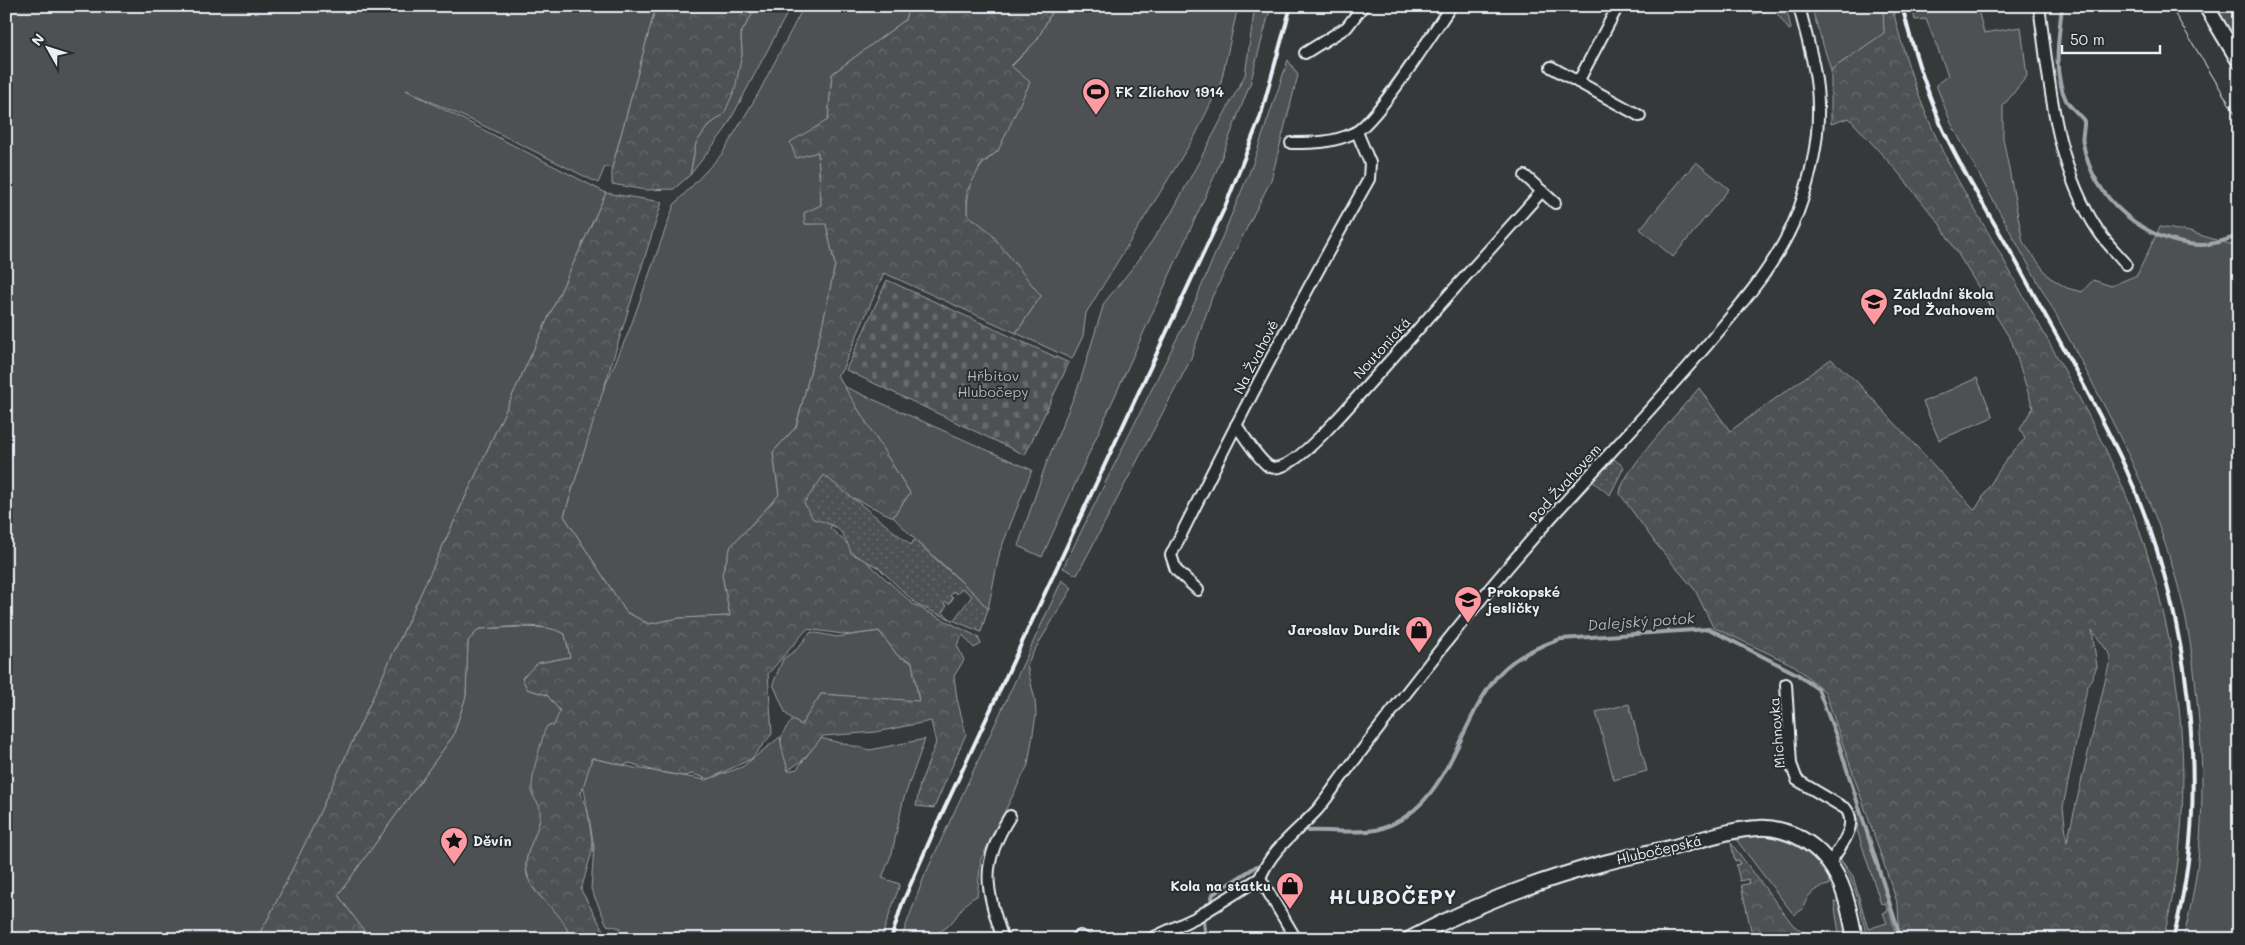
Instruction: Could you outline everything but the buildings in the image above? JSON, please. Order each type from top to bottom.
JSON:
[{"type":"street","points":[[1305,53],[1347,27],[1363,6]]},
{"type":"street","points":[[1291,143],[1330,142],[1357,132],[1380,108],[1452,6]]},
{"type":"street","points":[[1578,82],[1618,6]]},
{"type":"street","name":"Pod Žvahovem","points":[[1260,878],[1265,866],[1281,843],[1318,809],[1444,643],[1498,578],[1664,396],[1741,305],[1772,263],[1788,237],[1806,189],[1816,139],[1818,106],[1814,70],[1799,6]]},
{"type":"street","points":[[2039,6],[2056,130],[2072,182],[2099,232],[2126,264]]},
{"type":"street","points":[[2206,6],[2239,61]]},
{"type":"street","points":[[1551,67],[1640,116]]},
{"type":"street","name":"Na Žvahově","points":[[1198,590],[1176,570],[1171,554],[1309,284],[1369,179],[1370,163],[1357,132]]},
{"type":"street","points":[[1525,176],[1555,203]]},
{"type":"street","name":"Noutonická","points":[[1236,425],[1267,466],[1276,469],[1284,468],[1311,445],[1342,414],[1542,191]]},
{"type":"street","name":"Michnovka","points":[[1786,684],[1791,764],[1796,780],[1846,809],[1852,816],[1852,825],[1830,863]]},
{"type":"street","points":[[1003,939],[989,896],[989,862],[993,847],[1010,816]]},
{"type":"street","name":"Hlubočepská","points":[[1410,939],[1468,910],[1568,873],[1606,862],[1747,829],[1761,828],[1791,834],[1809,843],[1830,863],[1844,889],[1855,939]]},
{"type":"street","points":[[1150,939],[1197,917],[1260,878],[1296,939]]},
{"type":"street","points":[[1075,939],[1080,936],[1086,939]]},
{"type":"green space","points":[[6,6],[656,6],[612,168],[605,167],[598,183],[486,127],[406,90],[606,193],[312,829],[268,919],[256,939],[6,939]]},
{"type":"green space","points":[[656,6],[757,6],[741,33],[742,55],[735,89],[724,114],[708,126],[696,143],[690,175],[674,189],[645,190],[612,184],[612,168]]},
{"type":"green space","points":[[757,6],[791,6],[725,130],[690,175],[696,143],[708,126],[724,114],[742,55],[741,33]]},
{"type":"green space","points":[[804,6],[909,6],[905,20],[832,74],[828,120],[818,152],[821,206],[804,213],[806,224],[826,223],[835,265],[823,323],[796,427],[773,452],[779,495],[731,546],[722,574],[730,616],[680,618],[649,624],[626,612],[564,516],[601,395],[629,331],[674,205],[722,154],[758,94]]},
{"type":"green space","points":[[909,6],[1055,6],[1037,40],[1011,66],[1030,82],[998,151],[982,163],[967,191],[967,214],[989,231],[1041,296],[1016,333],[884,273],[842,370],[837,375],[910,493],[893,517],[853,498],[830,528],[914,605],[978,637],[981,644],[974,648],[963,635],[957,645],[964,660],[954,676],[957,699],[966,734],[934,808],[916,806],[920,784],[936,743],[931,721],[876,732],[823,736],[802,761],[788,770],[781,743],[783,732],[793,720],[801,725],[821,694],[919,701],[912,662],[898,656],[879,631],[850,635],[807,629],[768,674],[772,734],[751,759],[709,779],[692,774],[684,776],[654,771],[630,763],[624,765],[592,758],[581,794],[588,813],[593,848],[581,890],[608,939],[569,939],[563,922],[532,885],[526,867],[529,850],[540,818],[540,809],[532,792],[534,769],[544,732],[547,726],[554,725],[560,711],[547,695],[527,689],[522,678],[538,663],[570,657],[565,634],[534,626],[479,629],[468,641],[466,696],[453,736],[338,895],[370,939],[256,939],[268,919],[312,829],[606,193],[662,202],[564,516],[626,612],[649,624],[680,618],[730,616],[722,574],[731,546],[779,495],[773,452],[796,427],[823,323],[835,265],[826,224],[805,224],[804,213],[821,205],[818,152],[796,158],[790,142],[828,120],[832,74],[905,20]]},
{"type":"green space","name":"FK Zlíchov 1914","points":[[1055,6],[1238,6],[1221,82],[1196,134],[1086,313],[1083,336],[1072,359],[1016,333],[1041,296],[967,214],[970,186],[983,164],[998,151],[1011,67],[1037,40]]},
{"type":"green space","points":[[1255,6],[1271,6],[1250,84],[1214,177],[1042,557],[1018,546],[1046,464],[1080,382],[1104,303],[1138,261],[1172,212],[1245,75]]},
{"type":"green space","points":[[1750,6],[1786,6],[1791,29],[1789,30],[1774,9],[1753,14]]},
{"type":"green space","points":[[1811,6],[1883,6],[1885,33],[1831,70]]},
{"type":"green space","points":[[1883,6],[1892,6],[1915,84],[1926,115],[1941,147],[2092,421],[2117,474],[2139,528],[2156,585],[2170,644],[2179,703],[2183,763],[2182,823],[2175,882],[2163,939],[1897,939],[1894,929],[1899,924],[1898,905],[1825,692],[1795,666],[1713,627],[1695,590],[1656,544],[1620,494],[1622,485],[1640,457],[1699,388],[1730,431],[1831,359],[1856,381],[1975,510],[2003,464],[2025,439],[2020,429],[2033,408],[2012,342],[1939,223],[1897,171],[1849,118],[1831,124],[1831,70],[1884,33]],"holes":[[[2092,630],[2111,656],[2067,842],[2063,807],[2087,688],[2097,667]]]},
{"type":"green space","points":[[1912,6],[1977,6],[1984,33],[2021,27],[2027,76],[2003,106],[2003,138],[2023,242],[2049,277],[2067,288],[2082,292],[2093,280],[2111,286],[2137,275],[2160,227],[2190,232],[2239,247],[2239,517],[2234,543],[2236,580],[2239,582],[2239,939],[2183,939],[2198,863],[2202,785],[2200,734],[2193,666],[2179,588],[2168,552],[2140,481],[2108,413],[1951,123],[1936,85],[1948,75],[1926,19],[1915,20]]},
{"type":"green space","points":[[2229,6],[2234,6],[2239,14],[2239,45],[2219,13]]},
{"type":"green space","points":[[1288,60],[1298,75],[1271,180],[1212,297],[1190,361],[1077,575],[1063,568],[1194,304],[1252,166]]},
{"type":"green space","points":[[1696,162],[1729,189],[1673,257],[1640,229]]},
{"type":"green space","name":"Hřbitov Hlubočepy","points":[[887,280],[1069,363],[1025,455],[846,370]]},
{"type":"green space","points":[[1977,378],[1993,417],[1939,440],[1923,402]]},
{"type":"green space","points":[[843,386],[1032,470],[1000,551],[988,609],[893,517],[910,493]]},
{"type":"green space","points":[[1610,456],[1624,467],[1610,495],[1593,482],[1571,506],[1568,503]]},
{"type":"green space","points":[[824,475],[911,545],[914,540],[974,593],[988,609],[981,632],[953,620],[972,596],[962,588],[957,594],[954,591],[950,596],[953,598],[949,604],[946,602],[944,604],[947,606],[942,612],[951,619],[917,605],[879,568],[851,553],[845,538],[838,529],[828,523],[813,519],[804,503]]},
{"type":"green space","points":[[1062,580],[1072,588],[1031,656],[1027,666],[1035,700],[1036,715],[1028,765],[981,859],[977,896],[964,906],[947,927],[937,933],[913,939],[901,939],[924,877]]},
{"type":"green space","points":[[554,628],[565,634],[570,657],[538,663],[527,689],[547,695],[560,711],[532,794],[539,806],[540,816],[526,866],[531,884],[563,921],[569,939],[370,939],[338,895],[453,736],[466,696],[468,641],[479,629]]},
{"type":"green space","points":[[879,631],[898,656],[912,662],[919,702],[821,694],[801,726],[786,714],[773,684],[783,659],[796,650],[811,632],[837,637]]},
{"type":"green space","points":[[1629,704],[1647,771],[1614,780],[1596,712]]},
{"type":"green space","points":[[780,737],[788,771],[797,769],[820,738],[870,750],[925,739],[903,801],[892,853],[882,878],[900,884],[881,939],[614,939],[621,928],[607,925],[591,889],[594,847],[583,783],[592,758],[635,768],[706,780],[742,767]]},
{"type":"green space","points":[[1860,811],[1872,845],[1897,939],[1867,939],[1854,888],[1840,859],[1853,876],[1868,929],[1887,923],[1883,913],[1888,911],[1885,903],[1881,904],[1857,830],[1858,821],[1855,812]]},
{"type":"green space","points":[[1758,835],[1779,839],[1807,852],[1829,875],[1829,885],[1812,892],[1806,900],[1803,909],[1794,915],[1735,838]]},
{"type":"green space","points":[[1731,843],[1793,925],[1814,939],[1753,939],[1741,885],[1749,884],[1748,879],[1740,881],[1736,865],[1740,864],[1739,860],[1735,861]]},
{"type":"green space","points":[[1840,900],[1848,936],[1844,937],[1839,933],[1834,902]]},
{"type":"waterway","points":[[2062,6],[2058,42],[2059,77],[2066,100],[2084,121],[2083,140],[2089,163],[2098,182],[2110,199],[2142,227],[2160,236],[2180,242],[2206,245],[2239,236]]},
{"type":"waterway","name":"Dalejský potok","points":[[1308,831],[1355,832],[1373,830],[1380,829],[1403,818],[1422,802],[1437,783],[1485,694],[1499,674],[1512,662],[1528,652],[1561,639],[1709,629],[1797,674],[1818,689],[1837,738],[1901,939]]},
{"type":"waterway","name":"Dalejský potok","points":[[1209,907],[1213,894],[1257,866]]},
{"type":"waterway","name":"Dalejský potok","points":[[1206,939],[1204,921],[1207,914]]},
{"type":"tram line","points":[[2170,6],[2239,120]]},
{"type":"railway","points":[[891,939],[902,904],[933,833],[1225,207],[1260,118],[1291,6]]},
{"type":"railway","points":[[1902,6],[1919,66],[1941,125],[1958,161],[2018,265],[2114,443],[2148,523],[2166,580],[2179,640],[2188,700],[2192,761],[2191,822],[2185,881],[2173,939]]},
{"type":"place","name":"FK Zlíchov 1914","points":[[1096,116]]},
{"type":"place","name":"Základní škola Pod Žvahovem","points":[[1874,326]]},
{"type":"place","name":"Prokopské jesličky","points":[[1468,624]]},
{"type":"place","name":"Jaroslav Durdík","points":[[1419,654]]},
{"type":"place","name":"Děvín","points":[[454,865]]},
{"type":"place","name":"Kola na statku","points":[[1290,910]]},
{"type":"district","name":"HLUBOČEPY","points":[[1393,897]]}]
